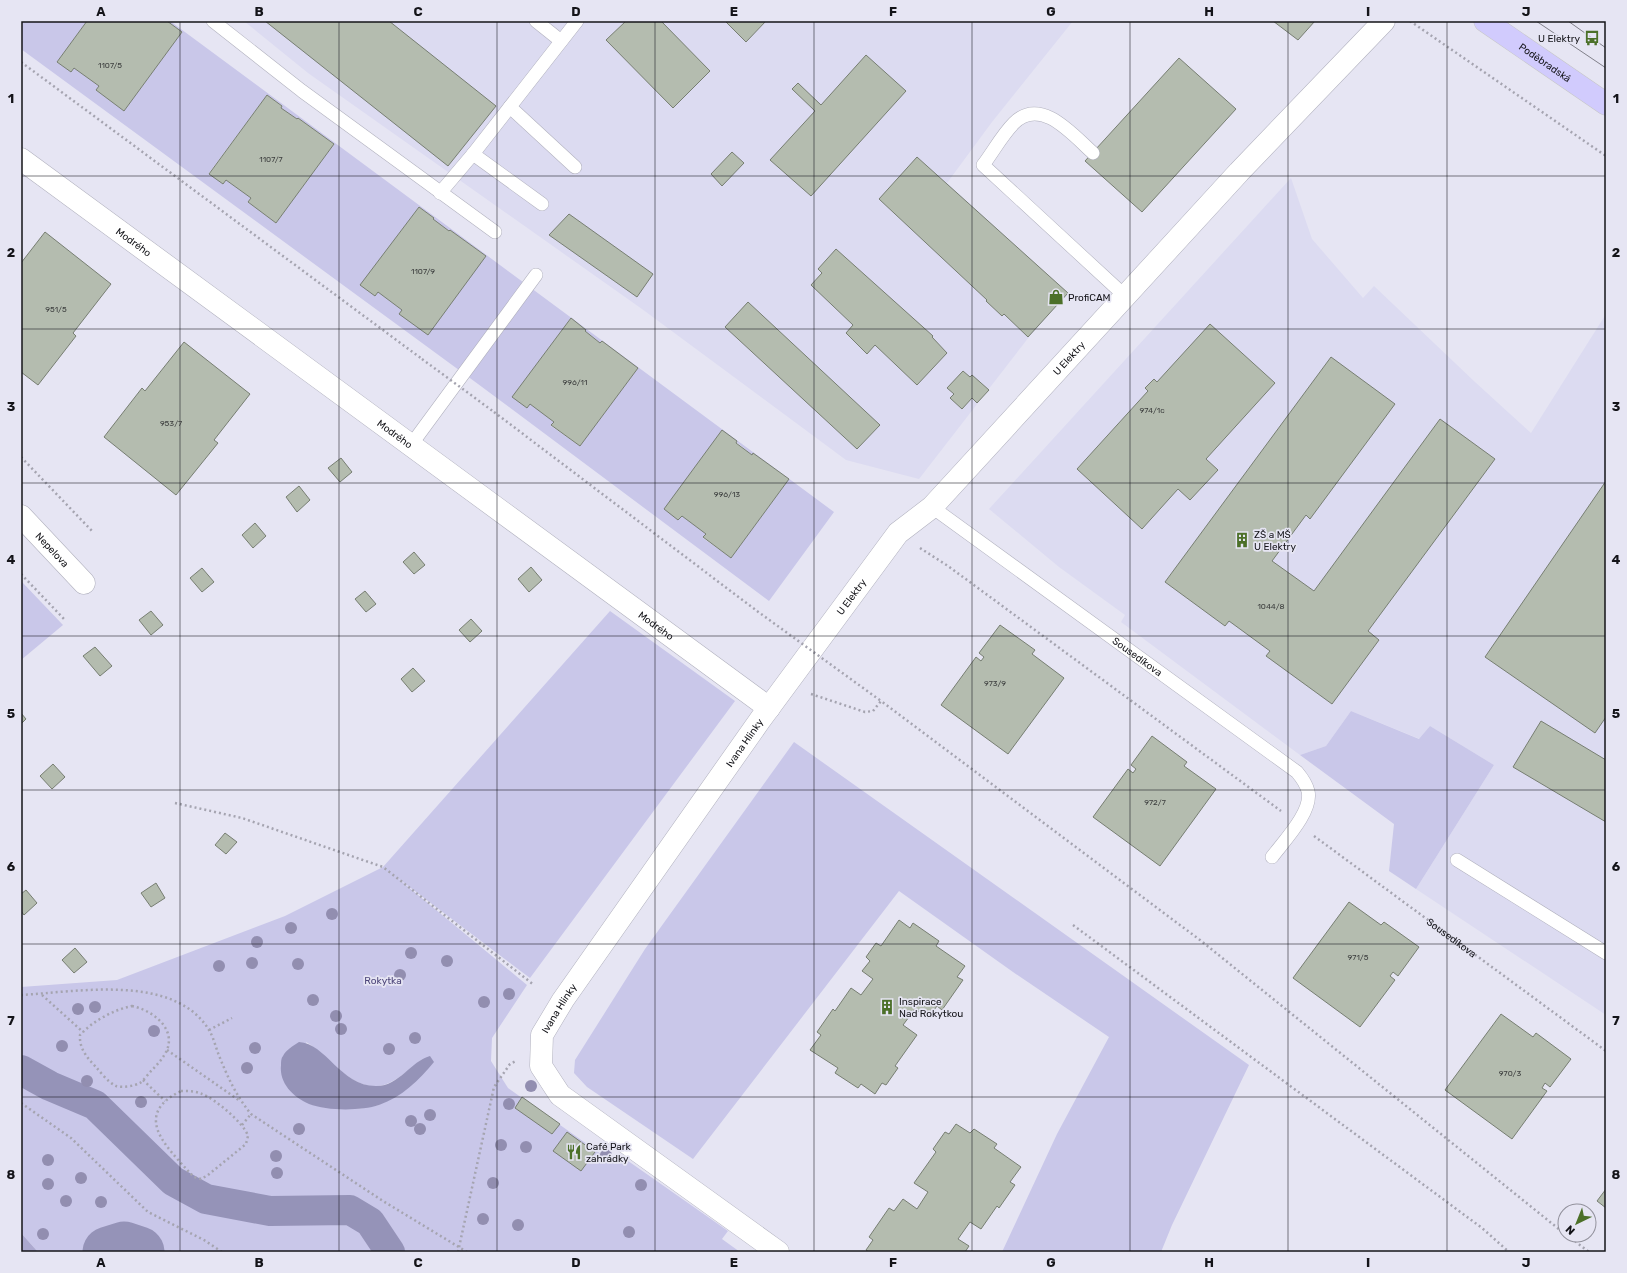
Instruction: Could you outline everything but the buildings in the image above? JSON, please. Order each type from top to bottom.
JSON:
[{"type":"main road","name":"Poděbradská","points":[[1485,21],[1606,104]]},
{"type":"street","name":"U Elektry","points":[[769,708],[898,533],[932,507],[1239,172],[1384,21]]},
{"type":"street","name":"Modrého","points":[[24,167],[411,444],[769,708]]},
{"type":"street","name":"Nepelova","points":[[21,516],[84,583]]},
{"type":"street","name":"Ivana Hlinky","points":[[769,708],[563,1000],[542,1035],[540,1066],[560,1095],[778,1252]]},
{"type":"lane","points":[[213,21],[302,91],[495,232]]},
{"type":"lane","points":[[536,21],[561,41]]},
{"type":"lane","points":[[440,193],[473,154],[577,21]]},
{"type":"lane","points":[[510,107],[575,167]]},
{"type":"lane","points":[[1092,153],[1057,122],[1048,116],[1038,113],[1027,114],[1014,122],[983,165],[1125,296]]},
{"type":"lane","points":[[473,154],[542,204]]},
{"type":"lane","points":[[411,444],[536,275]]},
{"type":"lane","name":"Sousedíkova","points":[[932,507],[1297,772],[1304,780],[1308,792],[1306,809],[1272,857]]},
{"type":"lane","points":[[1457,860],[1606,953]]},
{"type":"path","points":[[1409,21],[1606,156]]},
{"type":"path","points":[[21,62],[494,412],[757,611],[881,701],[1200,940],[1557,1227]]},
{"type":"path","points":[[21,456],[93,532]]},
{"type":"path","name":"Sousedíkova","points":[[917,546],[948,566],[1606,1052]]},
{"type":"path","points":[[21,574],[65,620]]},
{"type":"path","points":[[806,692],[865,712],[873,711],[881,701]]},
{"type":"path","points":[[175,803],[242,818],[383,867],[534,985]]},
{"type":"path","points":[[1073,925],[1482,1228],[1509,1252]]},
{"type":"path","points":[[21,995],[120,989],[156,994],[183,1004],[196,1014],[209,1030],[240,1101],[250,1114],[383,1201],[467,1252]]},
{"type":"path","points":[[42,994],[83,1032]]},
{"type":"path","points":[[132,1006],[141,1008],[151,1013],[167,1030],[167,1050],[160,1061],[143,1080],[135,1085],[123,1087],[117,1086],[109,1081],[88,1058],[84,1052],[80,1035],[89,1026],[117,1011],[132,1006]]},
{"type":"path","points":[[209,1030],[232,1018]]},
{"type":"path","points":[[167,1050],[240,1101]]},
{"type":"path","points":[[458,1252],[494,1087],[510,1064],[541,1052]]},
{"type":"path","points":[[143,1080],[165,1101]]},
{"type":"path","points":[[181,1091],[192,1091],[202,1094],[242,1125],[248,1136],[246,1144],[201,1179],[189,1172],[161,1140],[155,1121],[158,1112],[165,1101],[181,1091]]},
{"type":"path","points":[[21,1103],[71,1138],[148,1212],[204,1240],[222,1252]]},
{"type":"path","points":[[242,1125],[250,1114]]},
{"type":"path","points":[[1578,1243],[1589,1252]]},
{"type":"shaded area","points":[[244,21],[1073,21],[992,122],[947,183],[1068,293],[1029,337],[919,479],[846,460],[642,309],[308,73]]},
{"type":"shaded area","points":[[1291,178],[1312,239],[1363,298],[1374,286],[1531,433],[1606,314],[1606,1015],[1416,889],[1494,765],[1430,726],[1420,739],[1351,711],[1326,746],[1300,755],[1121,622],[1125,615],[1059,567],[989,509]]},
{"type":"shaded area","points":[[299,1042],[309,1044],[318,1049],[353,1080],[364,1084],[377,1086],[392,1082],[417,1063],[430,1056],[434,1062],[403,1093],[387,1102],[372,1107],[354,1109],[325,1108],[303,1101],[288,1089],[282,1078],[282,1058],[288,1050]]},
{"type":"shaded area","points":[[21,1233],[38,1252],[21,1252]]},
{"type":"green space","points":[[21,21],[87,21],[57,62],[71,72],[74,68],[99,86],[96,90],[124,111],[182,32],[167,21],[170,21],[834,512],[769,601],[478,384],[21,49]],"holes":[[[267,95],[282,106],[281,108],[297,119],[298,118],[334,144],[276,223],[248,202],[251,198],[226,180],[223,184],[209,173]],[[419,207],[434,218],[433,220],[449,231],[450,230],[486,256],[402,310],[378,292],[375,296],[361,285]],[[570,319],[586,329],[585,331],[600,343],[602,341],[638,368],[580,446],[551,426],[554,422],[530,404],[527,408],[513,397]],[[722,430],[752,455],[753,453],[789,479],[731,558],[703,538],[706,534],[682,516],[678,520]]]},
{"type":"green space","points":[[21,581],[63,625],[21,660]]},
{"type":"green space","name":"Rokytka","points":[[610,611],[735,701],[530,978],[395,876],[527,985],[492,1038],[491,1061],[508,1088],[615,1164],[621,1156],[728,1231],[722,1239],[740,1252],[38,1252],[21,1233],[21,987],[117,980],[285,916],[383,867]],"holes":[[[306,1042],[344,1074],[355,1081],[366,1085],[377,1086],[394,1081],[424,1058],[379,1105],[358,1109],[321,1107]]]},
{"type":"green space","points":[[1351,711],[1419,739],[1430,726],[1494,765],[1416,889],[1389,871],[1394,824],[1300,755],[1326,746]]},
{"type":"green space","points":[[794,742],[1249,1065],[1172,1225],[1161,1252],[1002,1252],[1057,1134],[1109,1037],[1013,972],[899,891],[693,1159],[587,1087],[574,1073],[575,1060],[645,949]]},
{"type":"waterway","points":[[21,1070],[50,1086],[95,1105],[173,1181],[206,1199],[270,1211],[350,1210],[370,1222],[390,1252]]},
{"type":"waterway","points":[[108,1252],[124,1247],[139,1252]]},
{"type":"tram line","points":[[1536,21],[1606,68]]},
{"type":"tram line","points":[[1568,21],[1606,48]]},
{"type":"place","name":"U Elektry","points":[[1592,38]]},
{"type":"place","name":"ProfiCAM","points":[[1056,297]]},
{"type":"place","name":"ZŠ a MŠ U Elektry","points":[[1242,540]]},
{"type":"place","name":"Inspirace Nad Rokytkou","points":[[887,1007]]},
{"type":"place","name":"Café Park zahrádky","points":[[574,1152]]}]
